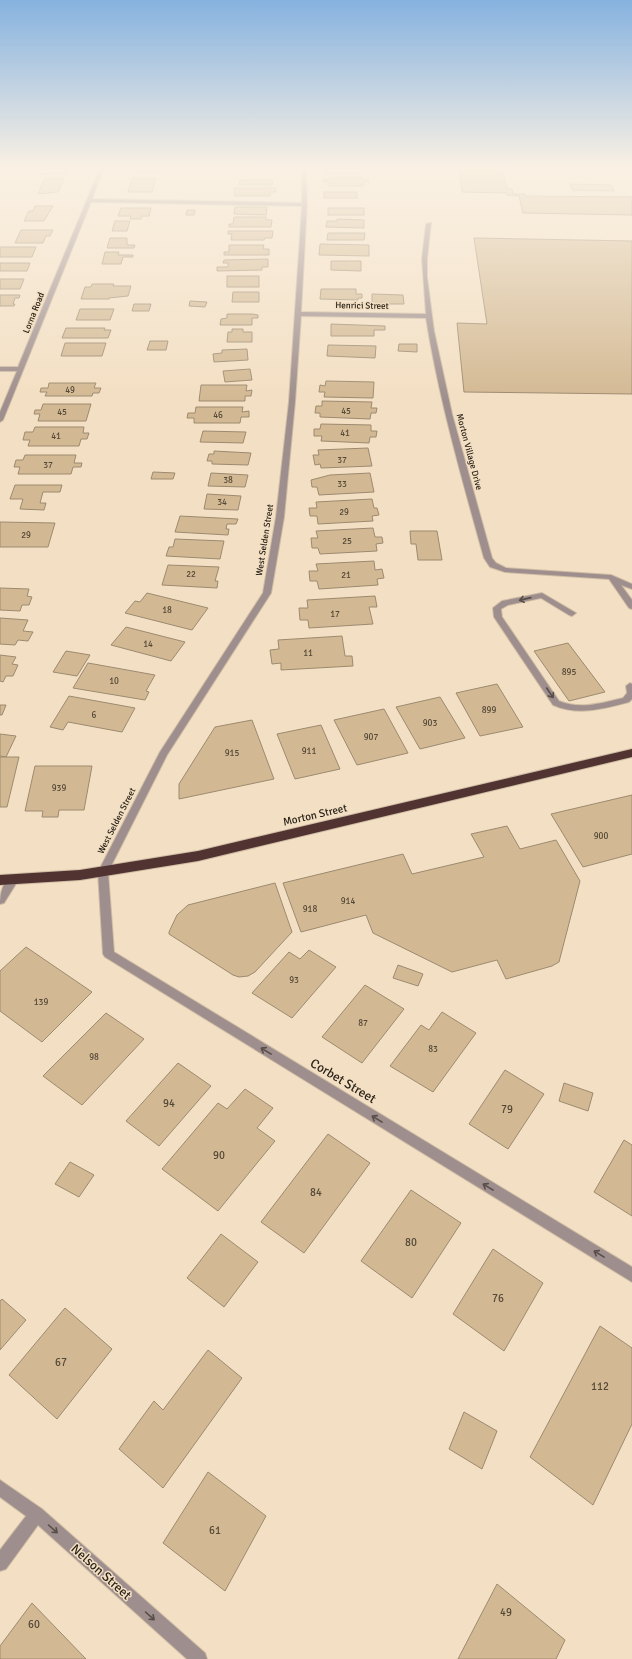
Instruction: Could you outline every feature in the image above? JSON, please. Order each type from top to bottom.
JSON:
[{"type":"highway","name":"Morton Street","points":[[0,880],[103,872],[198,856],[632,753]]},
{"type":"street","name":"Lorna Road","points":[[0,420],[71,245]]},
{"type":"street","name":"West Selden Street","points":[[103,872],[163,754],[266,593],[282,501],[292,402],[302,245]]},
{"type":"street","name":"Morton Village Drive","points":[[425,245],[428,316],[450,427],[488,558],[493,565],[505,570],[611,577],[632,586]]},
{"type":"street","name":"Henrici Street","points":[[297,314],[428,316]]},
{"type":"street","points":[[0,369],[21,369]]},
{"type":"street","points":[[611,577],[632,606]]},
{"type":"street","points":[[572,613],[542,595],[506,603],[498,608],[498,617],[556,703],[566,708],[579,710],[626,700],[632,694],[630,686]]},
{"type":"street","name":"Corbet Street","points":[[103,872],[109,954],[632,1275]]},
{"type":"street","points":[[0,900],[14,879]]},
{"type":"street","name":"Nelson Street","points":[[0,1488],[37,1514],[199,1659]]},
{"type":"street","points":[[0,1563],[37,1514]]},
{"type":"building","points":[[108,245],[135,245],[134,248],[107,248]]},
{"type":"building","points":[[229,245],[264,245],[263,249],[269,249],[269,255],[224,255],[224,252],[229,252]]},
{"type":"building","points":[[320,245],[369,245],[369,256],[319,255]]},
{"type":"building","points":[[475,245],[632,245],[632,394],[464,392],[457,323],[487,324]]},
{"type":"building","points":[[0,247],[36,247],[32,257],[0,257]]},
{"type":"building","points":[[105,252],[119,252],[118,255],[133,255],[133,257],[123,257],[121,264],[102,264]]},
{"type":"building","points":[[268,259],[268,267],[262,267],[262,270],[217,271],[217,267],[228,267],[228,263],[223,263],[224,260]]},
{"type":"building","points":[[331,261],[361,261],[361,271],[331,270]]},
{"type":"building","points":[[0,263],[30,263],[27,271],[0,271]]},
{"type":"building","points":[[227,276],[259,276],[259,287],[227,287]]},
{"type":"building","points":[[0,279],[24,279],[20,289],[0,289]]},
{"type":"building","points":[[92,284],[131,286],[128,296],[109,299],[81,299],[85,287],[91,287]]},
{"type":"building","points":[[321,289],[356,289],[356,294],[362,294],[362,298],[358,298],[358,300],[320,299]]},
{"type":"building","points":[[233,292],[259,292],[259,302],[232,302]]},
{"type":"building","points":[[372,294],[403,295],[404,304],[372,304]]},
{"type":"building","points":[[0,295],[20,295],[19,298],[15,298],[13,304],[15,304],[14,306],[0,306]]},
{"type":"building","points":[[190,301],[207,302],[205,307],[189,306]]},
{"type":"building","points":[[134,304],[151,304],[149,311],[132,311]]},
{"type":"building","points":[[80,309],[114,309],[110,320],[76,320]]},
{"type":"building","points":[[227,314],[252,314],[258,315],[258,318],[252,318],[252,325],[220,325],[221,319],[227,318]]},
{"type":"building","points":[[331,324],[385,326],[385,330],[374,330],[374,336],[331,336]]},
{"type":"building","points":[[66,328],[105,328],[104,330],[111,330],[108,338],[62,338]]},
{"type":"building","points":[[232,329],[243,329],[243,332],[252,332],[252,342],[227,342],[228,332],[232,332]]},
{"type":"building","points":[[150,341],[168,341],[166,350],[147,350]]},
{"type":"building","points":[[65,343],[106,343],[102,356],[61,356]]},
{"type":"building","points":[[399,344],[417,344],[417,352],[398,351]]},
{"type":"building","points":[[328,345],[376,346],[375,358],[327,356]]},
{"type":"building","points":[[247,349],[248,360],[214,362],[213,354],[222,353],[222,350]]},
{"type":"building","points":[[250,369],[252,380],[225,382],[223,371]]},
{"type":"building","points":[[326,381],[374,382],[373,398],[324,397],[325,392],[319,392],[320,385],[325,386]]},
{"type":"building","points":[[49,383],[96,383],[94,388],[101,388],[99,393],[93,393],[92,396],[45,396],[47,392],[40,392],[41,388],[48,388]]},
{"type":"building","points":[[201,385],[247,385],[246,391],[252,390],[251,396],[245,396],[245,401],[199,401]]},
{"type":"building","points":[[322,401],[372,402],[371,408],[377,408],[376,413],[371,413],[370,419],[320,417],[320,413],[315,413],[316,406],[322,406]]},
{"type":"building","points":[[43,404],[91,404],[86,421],[38,421],[40,414],[34,414],[35,410],[41,410]]},
{"type":"building","points":[[196,407],[243,407],[242,412],[249,411],[249,417],[241,417],[240,423],[194,423],[194,418],[187,418],[188,413],[195,413]]},
{"type":"building","points":[[321,424],[371,425],[371,431],[377,431],[376,437],[370,437],[369,443],[321,441],[322,436],[314,436],[314,429],[320,429]]},
{"type":"building","points":[[35,427],[84,427],[83,433],[89,433],[87,439],[81,439],[79,446],[28,446],[30,440],[23,440],[25,432],[33,432]]},
{"type":"building","points":[[203,431],[246,432],[243,443],[200,442]]},
{"type":"building","points":[[368,448],[372,466],[321,468],[320,464],[315,465],[313,455],[319,455],[318,450]]},
{"type":"building","points":[[214,451],[251,453],[248,465],[212,464],[212,461],[207,461],[209,454],[214,454]]},
{"type":"building","points":[[25,455],[76,455],[74,463],[82,463],[81,467],[73,467],[71,474],[18,474],[20,467],[14,467],[16,460],[23,460]]},
{"type":"building","points":[[153,472],[175,473],[173,479],[151,479]]},
{"type":"building","points":[[211,473],[248,475],[245,487],[208,486]]},
{"type":"building","points":[[370,473],[374,492],[319,495],[317,487],[312,487],[311,480],[330,475]]},
{"type":"building","points":[[15,485],[62,485],[60,492],[43,492],[40,503],[46,503],[44,510],[20,509],[23,499],[10,499]]},
{"type":"building","points":[[207,494],[241,496],[238,510],[204,509]]},
{"type":"building","points":[[372,499],[374,508],[377,508],[379,515],[372,516],[373,521],[318,524],[317,516],[310,516],[309,508],[317,508],[316,502]]},
{"type":"building","points":[[180,516],[238,519],[236,524],[227,524],[226,529],[229,529],[228,535],[175,532]]},
{"type":"building","points":[[0,522],[55,523],[48,547],[0,547]]},
{"type":"building","points":[[373,528],[375,537],[382,537],[383,543],[376,544],[377,551],[320,554],[318,548],[312,548],[311,538],[318,538],[316,531]]},
{"type":"building","points":[[410,531],[437,531],[442,560],[418,560],[416,544],[411,544]]},
{"type":"building","points":[[175,539],[224,541],[220,559],[166,556],[169,547],[173,547]]},
{"type":"building","points":[[374,561],[375,570],[382,569],[384,578],[377,579],[378,585],[319,589],[317,581],[310,581],[309,571],[318,571],[316,564]]},
{"type":"building","points":[[168,565],[219,567],[215,581],[218,581],[217,588],[162,585]]},
{"type":"building","points":[[0,588],[29,589],[27,596],[32,597],[29,605],[22,605],[20,611],[0,610]]},
{"type":"building","points":[[147,593],[208,608],[192,630],[125,613],[135,601],[140,602]]},
{"type":"building","points":[[375,596],[377,607],[369,607],[373,624],[309,628],[308,620],[300,620],[299,608],[308,608],[307,600]]},
{"type":"building","points":[[0,618],[28,620],[23,631],[33,632],[28,641],[18,640],[15,645],[0,644]]},
{"type":"building","points":[[126,627],[185,642],[171,661],[111,645]]},
{"type":"building","points":[[342,636],[345,656],[352,656],[353,666],[281,670],[281,663],[272,664],[270,650],[279,649],[278,640]]},
{"type":"building","points":[[568,643],[605,692],[569,701],[534,651]]},
{"type":"building","points":[[66,651],[90,655],[77,676],[53,672]]},
{"type":"building","points":[[0,655],[16,657],[12,664],[18,665],[13,676],[6,676],[3,682],[0,681]]},
{"type":"building","points":[[88,663],[155,675],[146,691],[149,692],[145,700],[73,688]]},
{"type":"building","points":[[497,684],[523,727],[480,736],[456,693]]},
{"type":"building","points":[[69,696],[135,708],[122,732],[68,722],[63,730],[50,727]]},
{"type":"building","points":[[440,697],[465,738],[420,749],[396,707]]},
{"type":"building","points":[[0,705],[6,705],[2,715],[0,715]]},
{"type":"building","points":[[384,709],[408,753],[357,765],[334,720]]},
{"type":"building","points":[[252,720],[274,779],[179,799],[179,784],[215,727]]},
{"type":"building","points":[[321,725],[340,769],[295,779],[277,734]]},
{"type":"building","points":[[0,734],[16,736],[6,757],[0,756]]},
{"type":"building","points":[[0,757],[19,757],[7,807],[0,807]]},
{"type":"building","points":[[35,766],[92,766],[84,810],[59,810],[58,817],[42,817],[43,811],[25,811]]},
{"type":"building","points":[[632,795],[632,854],[583,867],[551,814]]},
{"type":"building","points":[[507,826],[520,849],[556,840],[580,881],[559,962],[552,966],[506,979],[497,960],[452,972],[373,933],[366,915],[301,932],[283,883],[403,854],[412,874],[484,857],[471,834]]},
{"type":"building","points":[[275,883],[292,932],[255,972],[248,976],[239,977],[233,975],[169,934],[177,915],[188,905]]},
{"type":"building","points":[[26,947],[92,992],[42,1042],[0,1011],[0,971]]},
{"type":"building","points":[[309,950],[336,967],[292,1018],[252,993],[289,952],[300,959]]},
{"type":"building","points":[[398,965],[423,974],[418,986],[393,978]]},
{"type":"building","points":[[365,985],[404,1009],[362,1063],[322,1037]]},
{"type":"building","points":[[442,1012],[476,1033],[433,1092],[390,1066],[421,1025],[429,1030]]},
{"type":"building","points":[[106,1013],[144,1039],[82,1105],[43,1076]]},
{"type":"building","points":[[178,1063],[211,1086],[159,1146],[126,1121]]},
{"type":"building","points":[[505,1070],[544,1094],[508,1149],[469,1124]]},
{"type":"building","points":[[564,1083],[593,1093],[588,1111],[559,1101]]},
{"type":"building","points":[[245,1089],[273,1108],[257,1128],[275,1141],[218,1211],[162,1169],[218,1103],[227,1109]]},
{"type":"building","points":[[328,1134],[370,1163],[304,1253],[261,1222]]},
{"type":"building","points":[[624,1140],[632,1145],[632,1216],[594,1192]]},
{"type":"building","points":[[70,1162],[94,1175],[79,1197],[55,1184]]},
{"type":"building","points":[[411,1190],[461,1223],[412,1298],[361,1261]]},
{"type":"building","points":[[221,1234],[258,1262],[224,1307],[187,1278]]},
{"type":"building","points":[[493,1249],[543,1283],[504,1351],[453,1314]]},
{"type":"building","points":[[2,1299],[26,1320],[0,1350],[0,1301]]},
{"type":"building","points":[[65,1308],[112,1349],[57,1419],[9,1375]]},
{"type":"building","points":[[600,1326],[632,1348],[632,1424],[593,1505],[530,1457]]},
{"type":"building","points":[[208,1350],[242,1378],[163,1488],[119,1449],[154,1401],[163,1410]]},
{"type":"building","points":[[464,1412],[497,1431],[482,1469],[449,1449]]},
{"type":"building","points":[[208,1472],[266,1516],[225,1591],[163,1543]]},
{"type":"building","points":[[497,1584],[565,1640],[556,1659],[458,1659]]},
{"type":"building","points":[[32,1603],[86,1659],[0,1659],[0,1646]]}]
